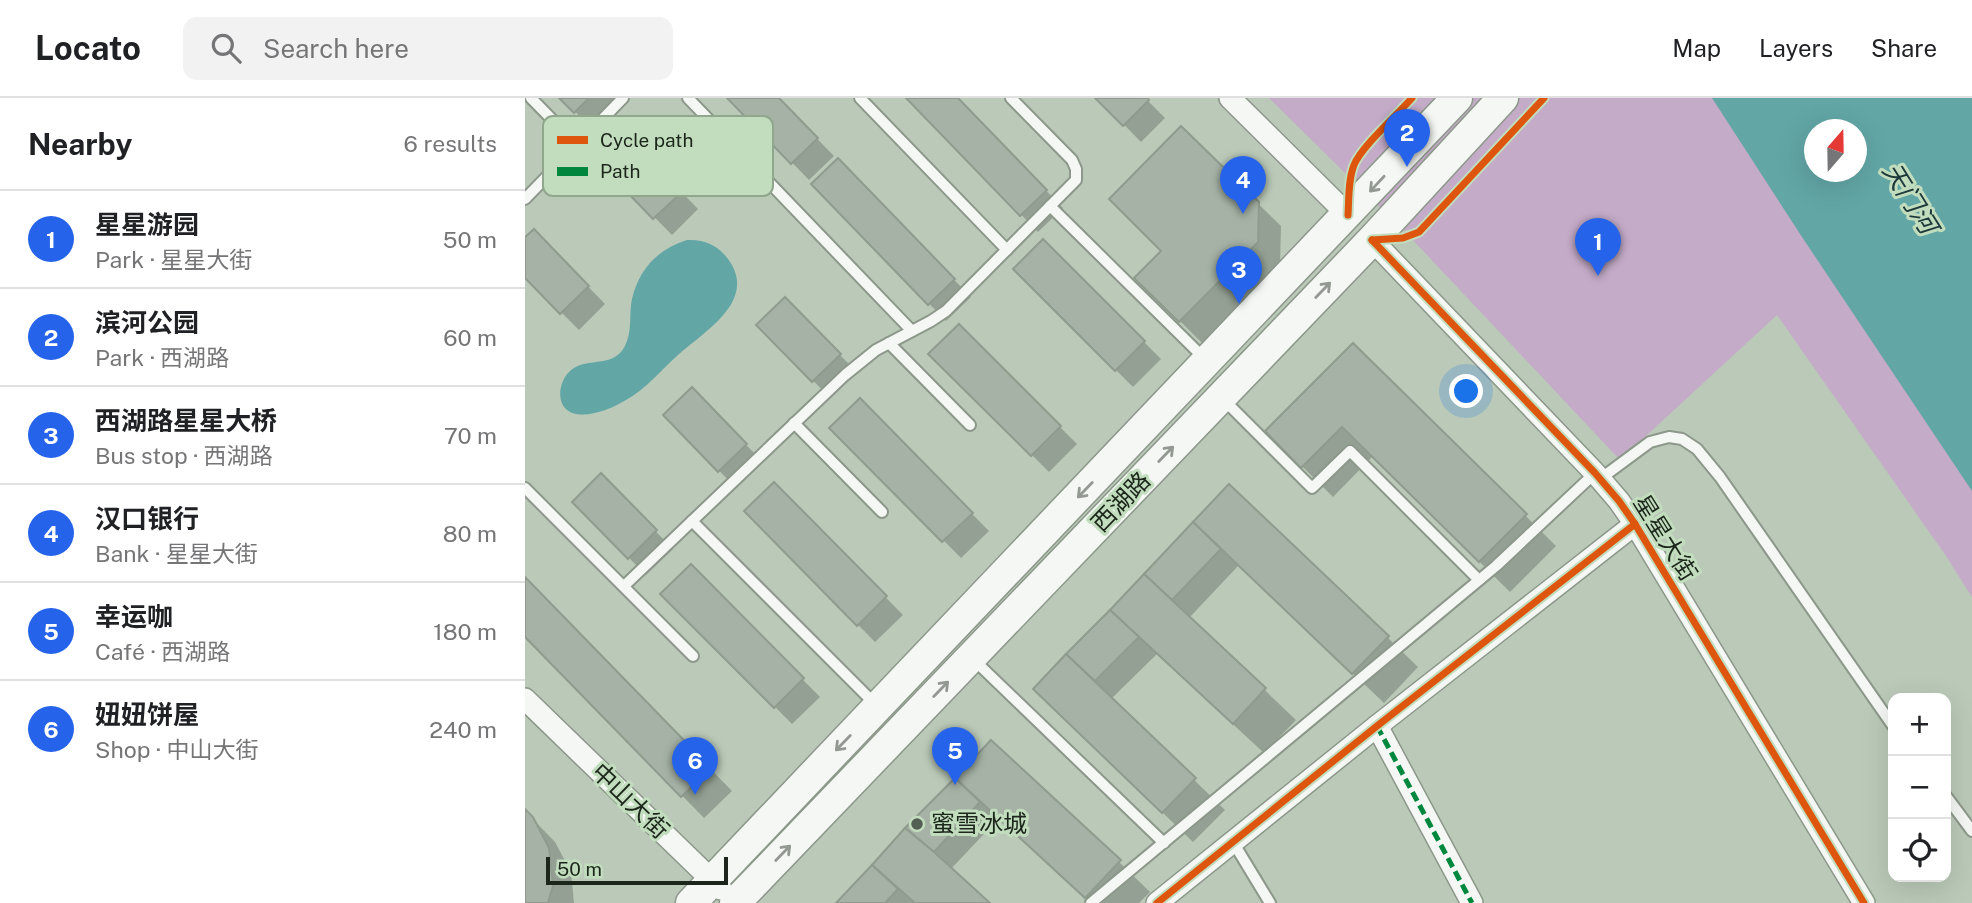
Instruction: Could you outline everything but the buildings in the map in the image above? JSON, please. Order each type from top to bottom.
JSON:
[{"type":"main road","name":"西湖路","points":[[691,903],[1457,98]]},
{"type":"main road","name":"西湖路","points":[[736,903],[1372,240],[1503,98]]},
{"type":"street","points":[[1230,98],[1348,215]]},
{"type":"street","name":"星星大街","points":[[1372,240],[1619,501],[1864,903]]},
{"type":"street","points":[[1157,903],[1635,524]]},
{"type":"street","name":"中山大街","points":[[525,699],[736,903]]},
{"type":"street","points":[[1377,726],[1472,903]]},
{"type":"lane","points":[[531,98],[549,116]]},
{"type":"lane","points":[[605,116],[623,98]]},
{"type":"lane","points":[[688,98],[705,116]]},
{"type":"lane","points":[[860,98],[1007,250]]},
{"type":"lane","points":[[624,586],[852,369],[889,343],[946,311],[1076,180],[1076,169],[1072,160],[1011,98]]},
{"type":"lane","points":[[525,199],[543,180]]},
{"type":"lane","points":[[773,186],[912,331]]},
{"type":"lane","points":[[1050,206],[1208,362]]},
{"type":"lane","points":[[889,343],[970,425]]},
{"type":"lane","points":[[1221,397],[1313,488],[1350,451],[1479,580]]},
{"type":"lane","points":[[794,424],[882,512]]},
{"type":"lane","points":[[1091,903],[1479,580],[1597,476],[1650,442],[1669,436],[1682,439],[1697,449],[1720,477],[1888,719]]},
{"type":"lane","points":[[525,488],[693,656]]},
{"type":"lane","points":[[692,521],[877,708]]},
{"type":"lane","points":[[971,657],[1164,843]]},
{"type":"lane","points":[[1951,803],[1972,831]]},
{"type":"lane","points":[[1233,842],[1270,903]]},
{"type":"shaded area","points":[[1269,98],[1972,98],[1972,597],[1777,315],[1620,460],[1410,237]]},
{"type":"water","name":"天门河","points":[[1712,98],[1972,98],[1972,491],[1802,237]]},
{"type":"water","points":[[687,240],[705,242],[715,247],[728,259],[736,274],[737,288],[724,314],[633,396],[595,413],[582,415],[569,411],[561,402],[560,396],[566,376],[577,366],[609,359],[622,350],[629,336],[632,299],[639,278],[659,255]]},
{"type":"marked path","points":[[1377,726],[1472,903]]},
{"type":"cycle path","points":[[1348,215],[1354,165],[1372,140],[1412,98]]},
{"type":"cycle path","points":[[1372,240],[1403,238],[1419,232],[1544,98]]},
{"type":"cycle path","points":[[1372,240],[1619,501],[1864,903]]},
{"type":"cycle path","points":[[1157,903],[1635,524]]},
{"type":"place","name":"滨河公园","points":[[1407,167]]},
{"type":"place","name":"汉口银行","points":[[1243,214]]},
{"type":"place","name":"星星游园","points":[[1598,276]]},
{"type":"place","name":"西湖路星星大桥","points":[[1239,304]]},
{"type":"place","name":"幸运咖","points":[[955,785]]},
{"type":"place","name":"妞妞饼屋","points":[[695,795]]},
{"type":"place","name":"蜜雪冰城","points":[[917,824]]}]
